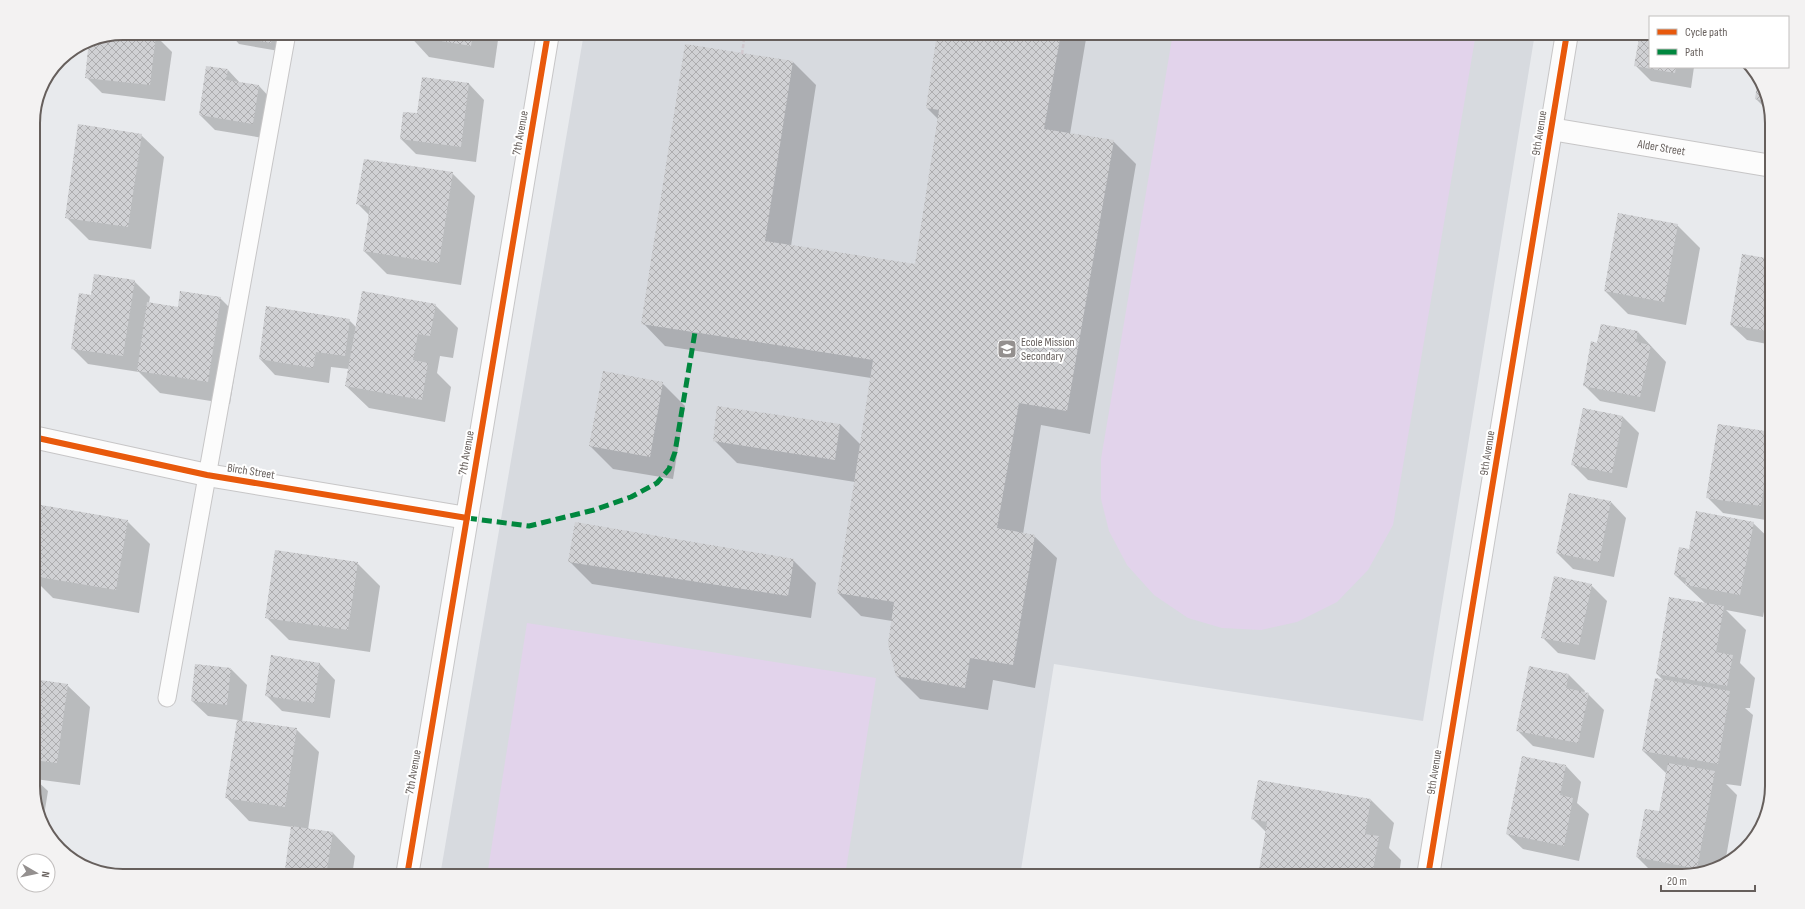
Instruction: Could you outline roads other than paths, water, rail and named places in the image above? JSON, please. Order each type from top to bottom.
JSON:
[{"type":"street","name":"7th Avenue","points":[[408,869],[547,40]]},
{"type":"street","name":"9th Avenue","points":[[1429,869],[1565,40]]},
{"type":"street","name":"Alder Street","points":[[1551,129],[1765,165]]},
{"type":"street","name":"Birch Street","points":[[40,439],[207,475],[467,518]]},
{"type":"lane","points":[[167,698],[286,40]]},
{"type":"place","name":"Ecole Mission Secondary","points":[[1007,349]]}]
